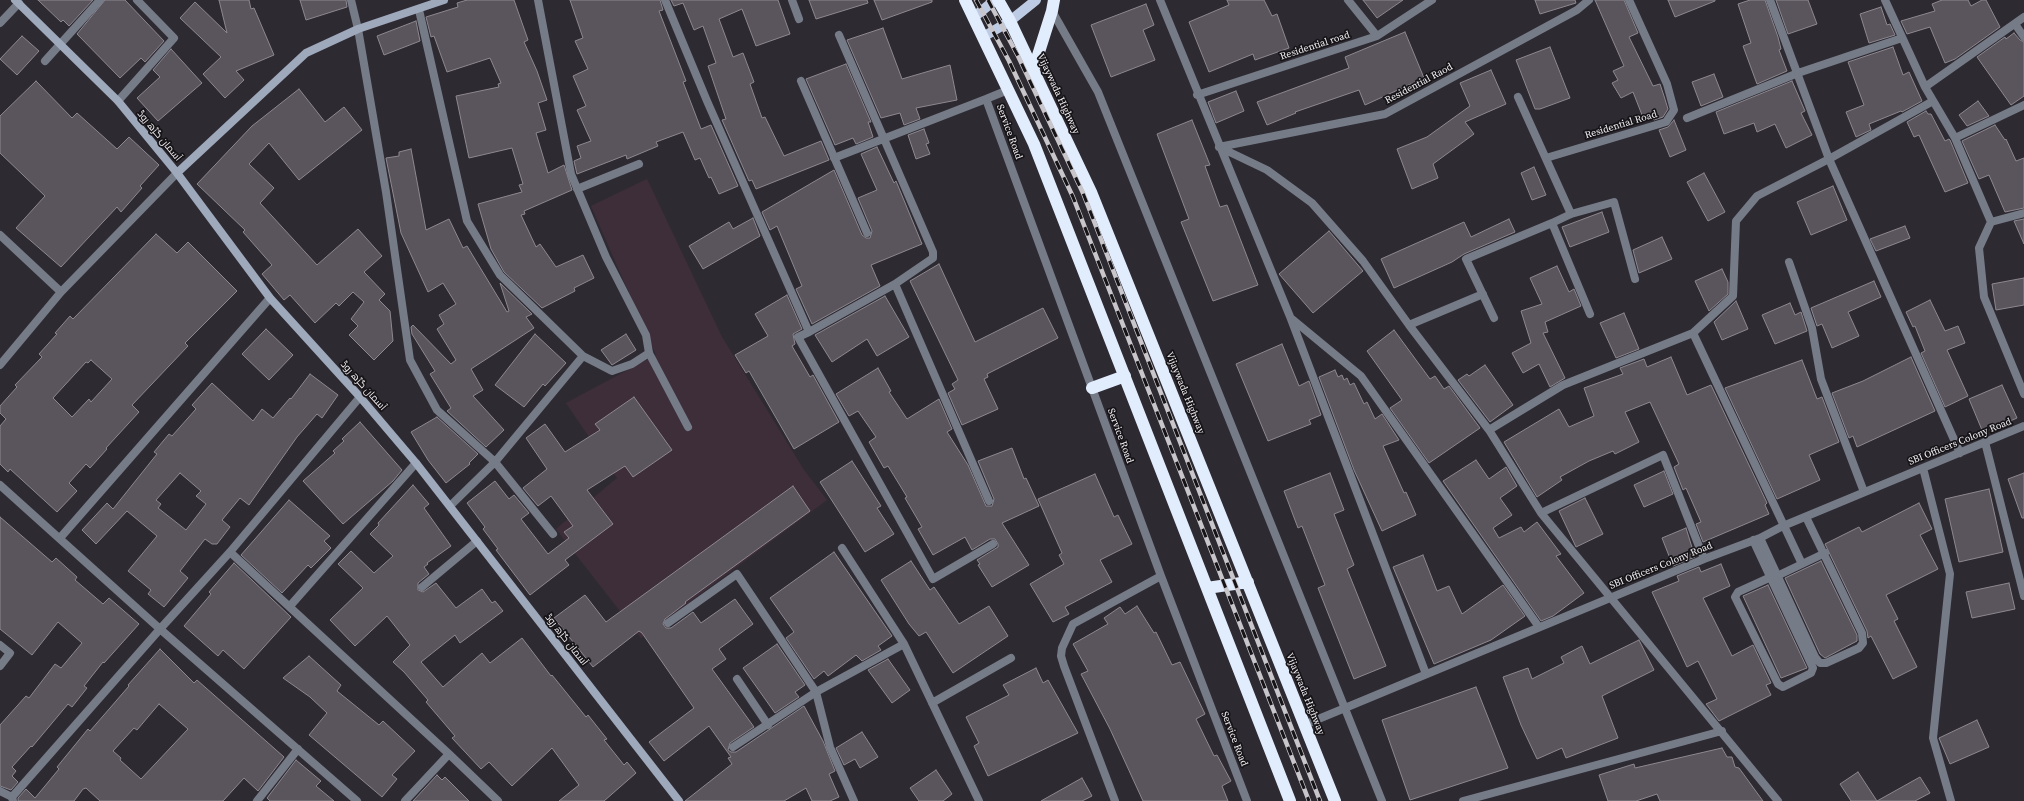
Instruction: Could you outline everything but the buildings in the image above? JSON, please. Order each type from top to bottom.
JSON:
[{"type":"highway","points":[[965,0],[1034,144],[1290,801]]},
{"type":"highway","name":"Vijaywada Highway","points":[[998,0],[1010,21],[1091,192],[1335,801]]},
{"type":"highway","points":[[1033,71],[1053,6]]},
{"type":"highway","points":[[1092,388],[1124,376]]},
{"type":"highway","points":[[1207,588],[1248,582]]},
{"type":"main road","points":[[974,17],[995,0]]},
{"type":"main road","points":[[983,37],[1010,21],[1036,0]]},
{"type":"street","points":[[45,61],[100,0]]},
{"type":"street","points":[[118,101],[174,38],[137,0]]},
{"type":"street","points":[[351,0],[358,29],[386,192],[410,360],[437,410],[495,462],[553,534]]},
{"type":"street","points":[[0,365],[61,292],[177,173],[306,53],[358,29],[419,10],[433,2],[444,0]]},
{"type":"street","points":[[538,0],[571,174],[606,257],[646,335],[649,353],[688,427]]},
{"type":"street","points":[[665,0],[707,101],[809,332]]},
{"type":"street","points":[[792,0],[799,19]]},
{"type":"street","points":[[1160,0],[1219,147],[1291,319],[1426,674]]},
{"type":"street","points":[[1348,0],[1377,36]]},
{"type":"street","name":"Residential road","points":[[1198,95],[1377,36],[1432,0]]},
{"type":"street","name":"Residential Raod","points":[[1219,147],[1385,114],[1577,10],[1589,0]]},
{"type":"street","name":"Residential Road","points":[[1546,158],[1666,122],[1674,110],[1667,84],[1629,0]]},
{"type":"street","points":[[1770,0],[1830,159],[1960,453]]},
{"type":"street","points":[[1885,0],[1925,87],[1955,138],[1991,222],[1979,248],[1984,297],[2024,394]]},
{"type":"street","points":[[0,23],[17,2]]},
{"type":"street","name":"آسمان گڑھ روڈ","points":[[17,2],[118,101],[177,173],[270,298],[360,397],[416,463],[679,801]]},
{"type":"street","points":[[1053,6],[1098,92],[1382,801]]},
{"type":"street","points":[[419,10],[467,221],[500,275],[583,356],[612,370],[632,364],[649,353]]},
{"type":"street","points":[[1925,87],[2024,17]]},
{"type":"street","points":[[2015,24],[2024,37]]},
{"type":"street","points":[[839,35],[933,252],[933,258],[930,262],[895,284],[798,337],[933,579],[993,544]]},
{"type":"street","points":[[1687,118],[1798,73],[1902,38]]},
{"type":"street","points":[[801,81],[868,233]]},
{"type":"street","name":"Service Road","points":[[1008,90],[986,99],[1161,576],[1247,801]]},
{"type":"street","points":[[1518,97],[1571,214]]},
{"type":"street","points":[[834,158],[986,99]]},
{"type":"street","points":[[1489,430],[1563,385],[1693,333],[1732,296],[1736,221],[1757,196],[1830,159],[1933,101]]},
{"type":"street","points":[[1955,138],[2024,104]]},
{"type":"street","points":[[1219,147],[1267,170],[1312,203],[1363,261],[1409,325],[1489,430],[1540,513],[1722,731],[1778,801]]},
{"type":"street","points":[[577,190],[639,164]]},
{"type":"street","points":[[1494,318],[1466,259],[1571,214],[1614,202],[1635,279]]},
{"type":"street","points":[[1991,222],[2024,213]]},
{"type":"street","points":[[1552,223],[1590,314]]},
{"type":"street","points":[[0,235],[61,292]]},
{"type":"street","points":[[1789,262],[1812,328],[1821,379],[1864,492]]},
{"type":"street","points":[[895,284],[989,501]]},
{"type":"street","points":[[1409,325],[1483,294]]},
{"type":"street","points":[[60,538],[270,298]]},
{"type":"street","points":[[1291,319],[1361,376],[1539,627]]},
{"type":"street","points":[[1693,333],[1802,564]]},
{"type":"street","points":[[450,506],[495,462],[583,356]]},
{"type":"street","points":[[0,791],[13,799],[160,629],[230,552],[360,397]]},
{"type":"street","name":"SBI Officers Colony Road","points":[[1304,725],[1704,558],[1757,539],[1806,516],[2024,426]]},
{"type":"street","points":[[1985,442],[2024,596]]},
{"type":"street","points":[[1540,513],[1663,455],[1704,558]]},
{"type":"street","points":[[290,606],[416,463]]},
{"type":"street","points":[[1923,468],[1950,574],[1933,738],[1951,801]]},
{"type":"street","points":[[0,485],[160,629],[357,801]]},
{"type":"street","points":[[1774,576],[1815,657],[1820,663],[1826,663],[1859,648],[1863,643],[1862,633],[1806,516]]},
{"type":"street","points":[[1757,539],[1774,576],[1813,668],[1811,673],[1783,687],[1778,684],[1735,597],[1738,592],[1774,576],[1802,564],[1825,553]]},
{"type":"street","points":[[422,587],[477,541]]},
{"type":"street","points":[[842,548],[904,644],[979,801]]},
{"type":"street","points":[[230,552],[290,606],[498,801]]},
{"type":"street","points":[[668,623],[737,574],[816,692],[830,747],[854,801]]},
{"type":"street","points":[[1115,801],[1064,666],[1061,656],[1062,648],[1073,624],[1161,576]]},
{"type":"street","points":[[733,747],[816,692],[904,644]]},
{"type":"street","points":[[0,645],[10,653],[0,666]]},
{"type":"street","points":[[932,703],[1011,658]]},
{"type":"street","points":[[737,679],[768,725]]},
{"type":"street","points":[[1463,801],[1722,731]]},
{"type":"street","points":[[257,801],[298,749]]},
{"type":"street","points":[[404,801],[449,754]]},
{"type":"shaded area","points":[[647,179],[722,337],[804,470],[827,500],[641,638],[556,529],[617,478],[566,403],[656,355],[591,206]]},
{"type":"railway","points":[[976,0],[1009,61],[1073,197],[1309,801]]},
{"type":"railway","points":[[988,0],[1018,56],[1083,193],[1320,801]]}]
